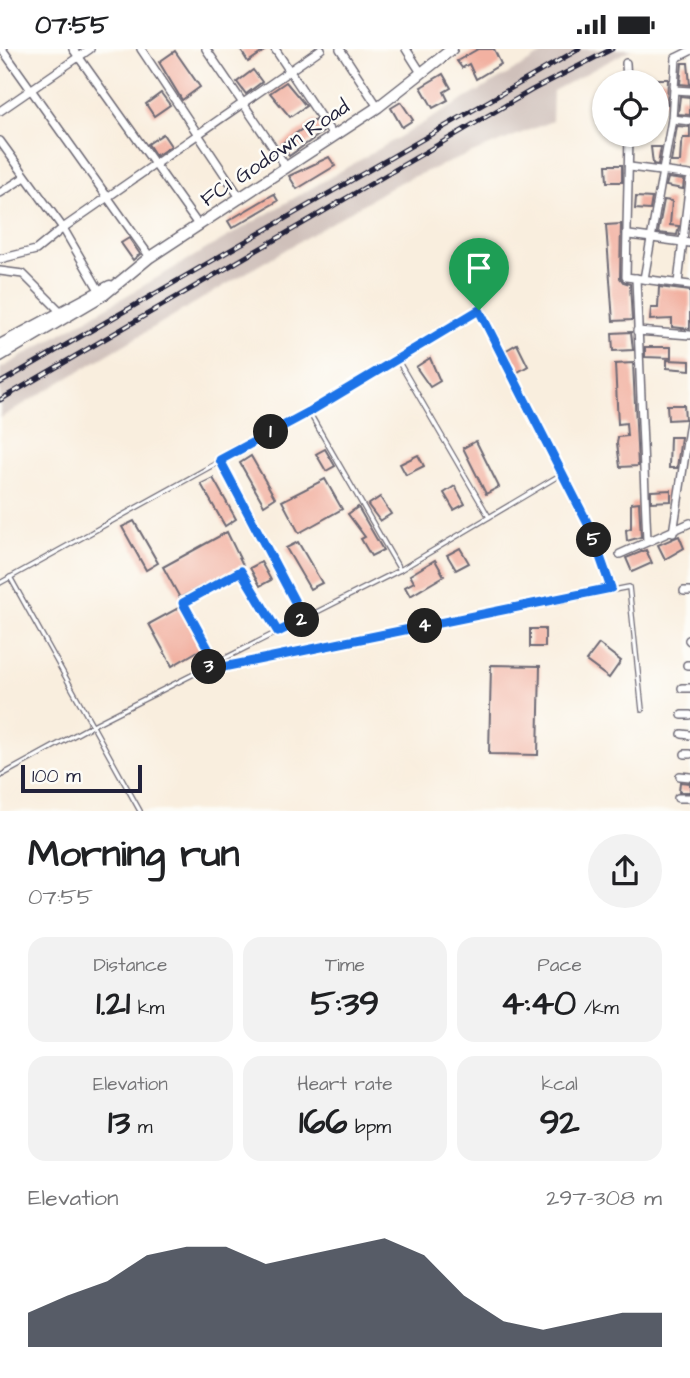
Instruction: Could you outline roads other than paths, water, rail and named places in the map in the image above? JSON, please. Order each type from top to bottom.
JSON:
[{"type":"street","points":[[2,49],[150,257]]},
{"type":"street","points":[[73,49],[199,227]]},
{"type":"street","points":[[0,111],[90,49]]},
{"type":"street","points":[[141,49],[242,199]]},
{"type":"street","points":[[206,49],[288,169]]},
{"type":"street","points":[[275,49],[334,138]]},
{"type":"street","points":[[0,258],[36,250],[62,228],[321,49]]},
{"type":"street","points":[[340,49],[378,107]]},
{"type":"street","points":[[406,49],[421,71]]},
{"type":"street","name":"FCI Godown Road","points":[[0,356],[90,304],[150,257],[334,138],[452,49]]},
{"type":"street","points":[[676,58],[690,51]]},
{"type":"street","points":[[676,58],[690,59]]},
{"type":"street","points":[[647,541],[637,331],[640,279],[664,173],[672,119],[676,58]]},
{"type":"street","points":[[626,63],[626,70]]},
{"type":"street","points":[[674,90],[690,91]]},
{"type":"street","points":[[672,119],[690,121]]},
{"type":"street","points":[[0,141],[62,228],[99,290]]},
{"type":"street","points":[[629,147],[626,277],[690,285]]},
{"type":"street","points":[[630,167],[690,176]]},
{"type":"street","points":[[0,193],[25,177]]},
{"type":"street","points":[[678,283],[687,243],[690,181]]},
{"type":"street","points":[[629,235],[687,243]]},
{"type":"street","points":[[0,271],[23,274],[60,311]]},
{"type":"street","name":"FCI Godown Road","points":[[0,345],[99,290],[116,284]]},
{"type":"street","points":[[637,331],[690,335]]},
{"type":"street","points":[[673,533],[690,422]]},
{"type":"street","points":[[620,554],[647,541],[673,533],[690,523]]},
{"type":"street","points":[[680,776],[690,777]]},
{"type":"street","points":[[678,798],[690,799]]},
{"type":"lane","points":[[0,583],[309,412],[479,310],[560,475],[590,528],[611,588]]},
{"type":"lane","points":[[397,359],[488,517]]},
{"type":"lane","points":[[309,412],[400,570]]},
{"type":"lane","points":[[220,460],[304,619]]},
{"type":"lane","points":[[0,776],[93,725],[400,570],[560,475]]},
{"type":"lane","points":[[216,663],[183,603],[241,571],[278,632]]},
{"type":"lane","points":[[10,577],[139,810]]},
{"type":"lane","points":[[199,672],[611,588],[629,587],[642,710]]},
{"type":"railway","points":[[0,383],[579,49]]},
{"type":"railway","points":[[0,400],[532,90],[612,49]]}]
